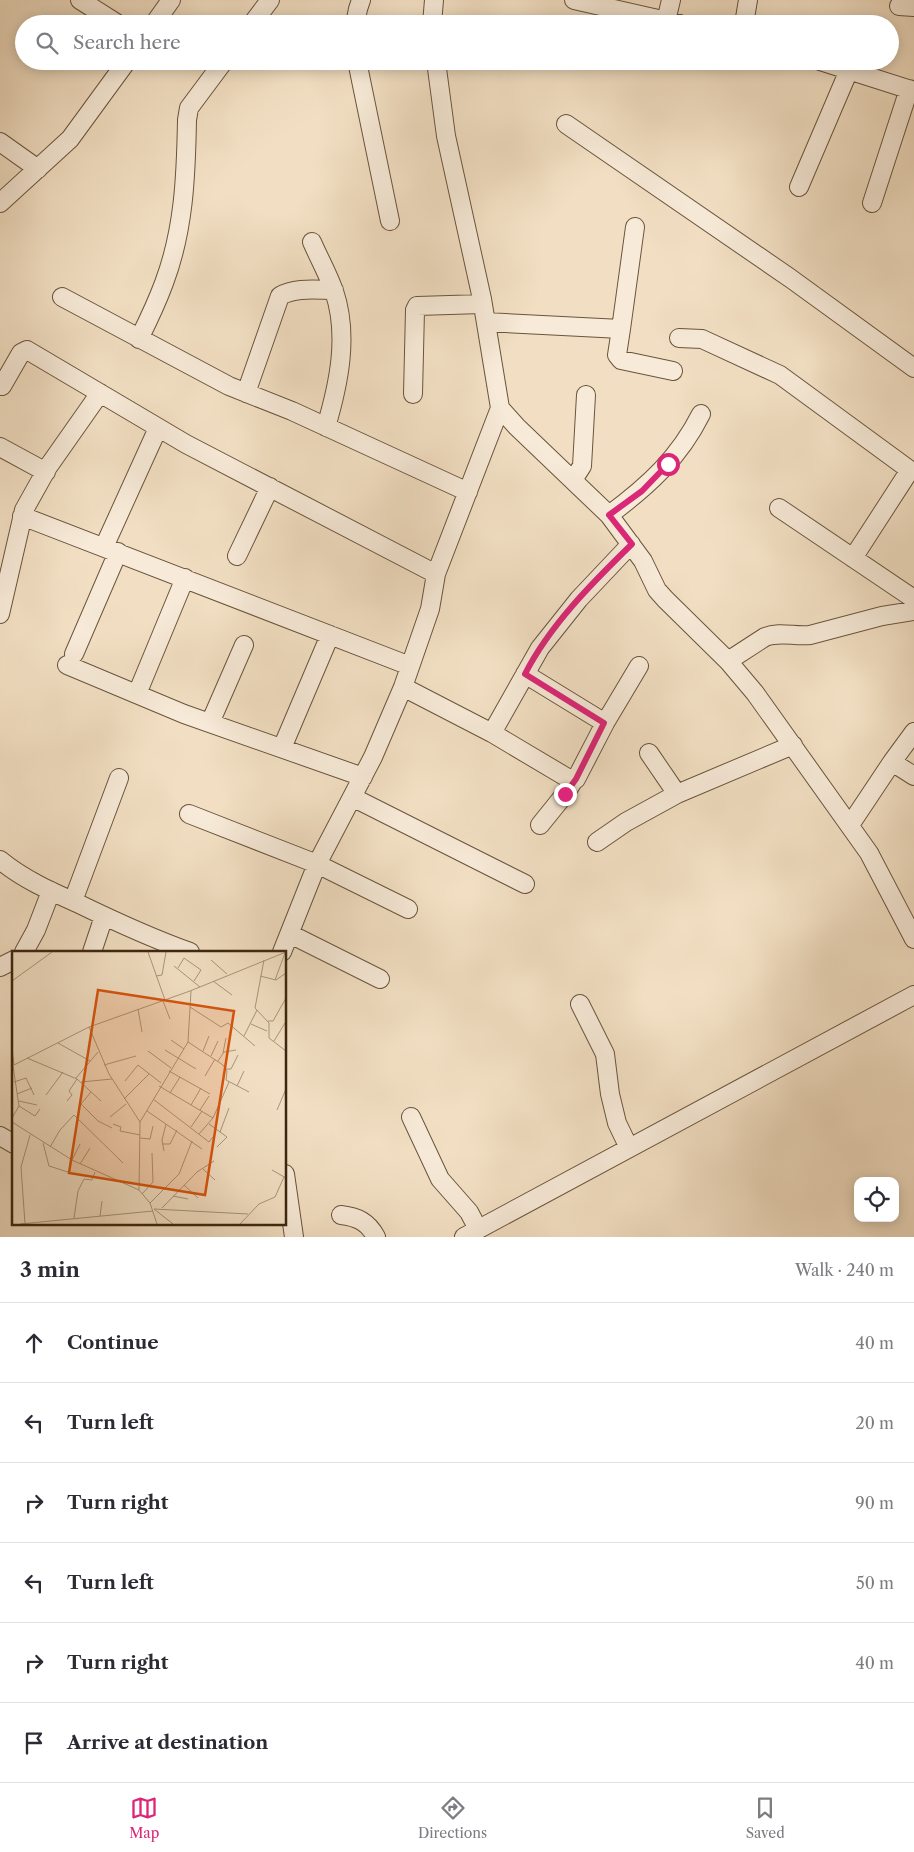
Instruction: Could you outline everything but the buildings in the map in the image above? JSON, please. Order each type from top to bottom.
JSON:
[{"type":"street","points":[[80,0],[104,15]]},
{"type":"street","points":[[160,15],[171,0]]},
{"type":"street","points":[[259,15],[270,0]]},
{"type":"street","points":[[357,15],[361,0]]},
{"type":"street","points":[[433,15],[434,0]]},
{"type":"street","points":[[574,0],[611,4],[649,15]]},
{"type":"street","points":[[671,0],[672,15]]},
{"type":"street","points":[[746,15],[748,0]]},
{"type":"street","points":[[0,203],[70,138],[120,70]]},
{"type":"street","points":[[139,339],[164,283],[176,245],[184,204],[189,108],[217,70]]},
{"type":"street","points":[[359,70],[390,221]]},
{"type":"street","points":[[282,951],[317,864],[373,757],[402,687],[430,610],[436,574],[500,408],[486,322],[446,136],[437,70]]},
{"type":"street","points":[[799,187],[849,70],[912,90],[872,203]]},
{"type":"street","points":[[566,124],[790,278],[914,368]]},
{"type":"street","points":[[0,142],[38,169]]},
{"type":"street","points":[[635,227],[617,355],[621,360],[673,371]]},
{"type":"street","points":[[312,242],[334,290],[340,314],[340,361],[337,388],[326,427]]},
{"type":"street","points":[[246,393],[280,296],[286,292],[304,289],[334,290]]},
{"type":"street","points":[[62,297],[139,339],[246,393],[292,411],[468,492]]},
{"type":"street","points":[[413,394],[415,310],[417,306],[482,304]]},
{"type":"street","points":[[486,322],[621,329]]},
{"type":"street","points":[[680,338],[702,339],[780,375],[911,470],[854,558]]},
{"type":"street","points":[[2,386],[21,353],[27,350],[186,444],[436,574]]},
{"type":"street","points":[[0,614],[24,510],[46,472],[100,393]]},
{"type":"street","points":[[573,480],[582,466],[586,395]]},
{"type":"street","points":[[500,408],[517,427],[609,515],[632,544],[664,599],[728,662],[755,693],[869,853],[914,939]]},
{"type":"street","points":[[609,515],[642,491],[668,464],[690,435],[701,414]]},
{"type":"street","points":[[158,428],[70,659],[137,694],[210,723],[363,777]]},
{"type":"street","points":[[0,447],[46,472]]},
{"type":"street","points":[[237,556],[270,488]]},
{"type":"street","points":[[779,508],[914,600]]},
{"type":"street","points":[[22,516],[410,666]]},
{"type":"street","points":[[492,733],[540,648],[579,599],[632,544]]},
{"type":"street","points":[[137,694],[185,578]]},
{"type":"street","points":[[728,662],[772,634],[810,635],[869,619],[914,611]]},
{"type":"street","points":[[282,748],[330,635]]},
{"type":"street","points":[[210,723],[244,645]]},
{"type":"street","points":[[540,825],[574,780],[604,723],[639,666]]},
{"type":"street","points":[[525,674],[604,723]]},
{"type":"street","points":[[402,687],[492,733],[574,780]]},
{"type":"street","points":[[850,825],[914,732]]},
{"type":"street","points":[[597,842],[650,808],[677,794],[793,745]]},
{"type":"street","points":[[649,753],[677,794]]},
{"type":"street","points":[[892,762],[914,776]]},
{"type":"street","points":[[73,902],[119,778]]},
{"type":"street","points":[[352,797],[525,884]]},
{"type":"street","points":[[190,814],[317,864],[408,909]]},
{"type":"street","points":[[0,860],[12,870],[104,916],[158,946],[185,951]]},
{"type":"street","points":[[23,951],[36,930],[51,891]]},
{"type":"street","points":[[92,951],[104,916]]},
{"type":"street","points":[[290,934],[380,979]]},
{"type":"street","points":[[0,967],[12,959]]},
{"type":"street","points":[[412,1117],[440,1179],[469,1212],[471,1233],[914,995]]},
{"type":"street","points":[[580,1004],[605,1054],[610,1094],[617,1123],[629,1148]]},
{"type":"street","points":[[0,1136],[12,1143]]},
{"type":"street","points":[[286,1189],[288,1218],[294,1237]]},
{"type":"street","points":[[341,1214],[360,1219],[367,1224],[376,1237]]},
{"type":"route","points":[[565,794],[576,779],[604,723],[525,674],[540,648],[579,599],[598,577],[632,544],[609,515],[642,491],[668,464]]}]
